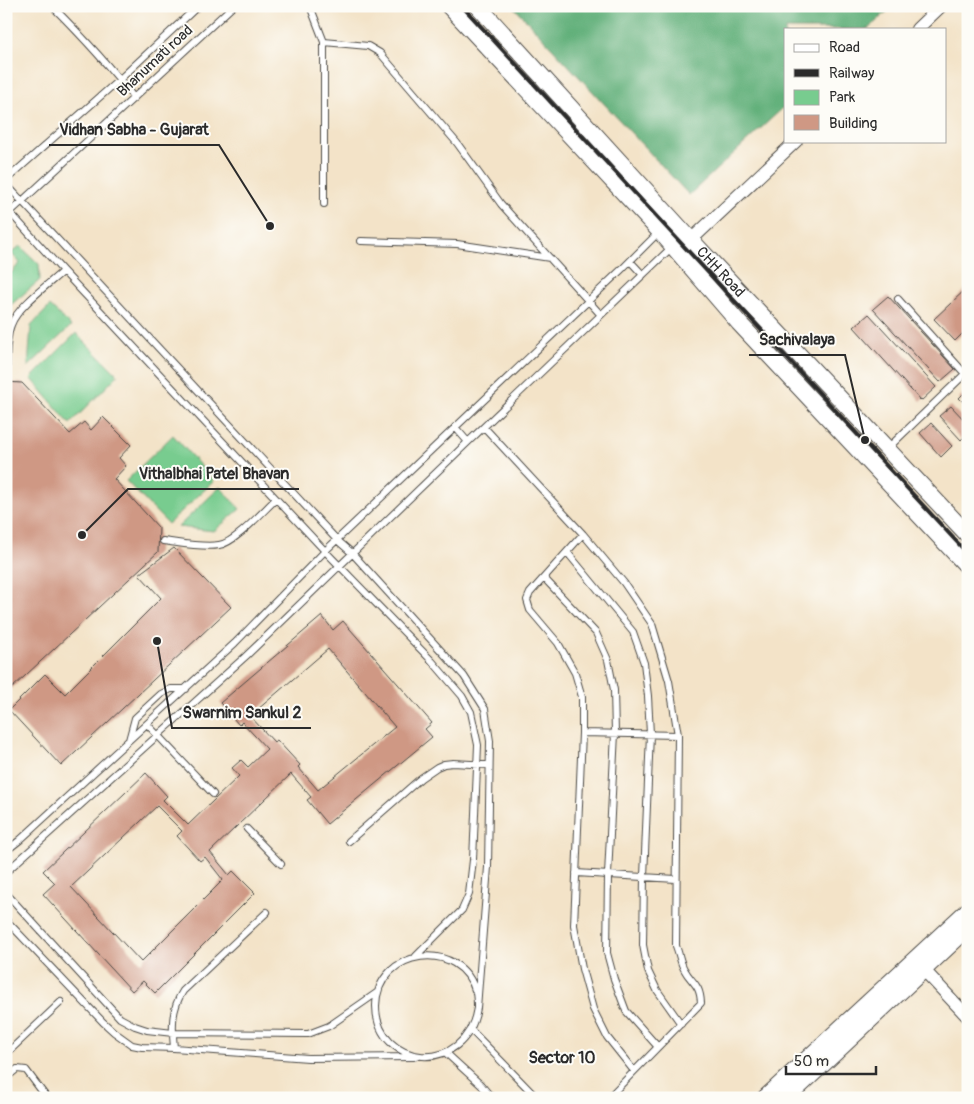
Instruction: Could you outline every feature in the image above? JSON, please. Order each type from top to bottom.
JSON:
[{"type":"street","points":[[449,6],[659,231],[740,323],[968,567]]},
{"type":"street","name":"CHH Road","points":[[478,6],[672,219],[968,536]]},
{"type":"street","points":[[918,28],[941,6]]},
{"type":"street","points":[[689,237],[795,142]]},
{"type":"street","points":[[610,178],[624,165]]},
{"type":"street","points":[[872,464],[886,450]]},
{"type":"street","points":[[787,1098],[917,966],[968,910]]},
{"type":"street","points":[[765,1098],[917,966],[968,928]]},
{"type":"street","points":[[917,966],[968,1017]]},
{"type":"lane","points":[[6,9],[9,6]]},
{"type":"lane","points":[[52,6],[120,79],[134,98]]},
{"type":"lane","name":"Bhanumati road","points":[[6,180],[120,79],[198,6]]},
{"type":"lane","name":"Bhanumati road","points":[[8,212],[23,201],[233,6]]},
{"type":"lane","points":[[310,6],[324,42],[324,204]]},
{"type":"lane","points":[[324,42],[368,46],[380,53],[458,143],[501,204],[601,315]]},
{"type":"lane","points":[[6,184],[352,553],[464,676],[486,710],[490,742],[488,867],[477,1008],[471,1030],[456,1048],[446,1053],[423,1057],[308,1058],[137,1046],[114,1032],[103,1022],[6,920]]},
{"type":"lane","points":[[8,212],[325,551],[432,661],[462,696],[471,712],[476,729],[477,764],[473,860],[469,894],[462,910],[416,956]]},
{"type":"lane","points":[[6,851],[235,643],[325,551],[672,219]]},
{"type":"lane","points":[[6,872],[246,656],[672,247],[689,237]]},
{"type":"lane","points":[[360,241],[457,244],[550,258]]},
{"type":"lane","points":[[630,261],[643,275]]},
{"type":"lane","points":[[6,376],[8,337],[16,315],[63,271]]},
{"type":"lane","points":[[886,450],[967,374],[898,299]]},
{"type":"lane","points":[[455,427],[468,442]]},
{"type":"lane","points":[[484,427],[624,583],[652,624],[669,681],[678,735],[676,946],[684,969],[696,984],[700,993],[701,1004],[608,1098]]},
{"type":"lane","points":[[163,541],[210,546],[230,542],[276,499]]},
{"type":"lane","points":[[582,534],[530,594],[527,600],[530,610],[558,643],[576,673],[582,697],[574,925],[582,969],[593,1009],[607,1037],[634,1071]]},
{"type":"lane","points":[[567,552],[633,632],[644,663],[650,734],[643,945],[648,971],[657,990],[681,1024]]},
{"type":"lane","points":[[544,578],[596,633],[608,660],[614,690],[615,733],[608,875],[607,953],[626,1011],[658,1048]]},
{"type":"lane","points":[[128,742],[136,718],[161,694],[171,689],[186,689]]},
{"type":"lane","points":[[147,724],[214,794]]},
{"type":"lane","points":[[582,732],[678,735]]},
{"type":"lane","points":[[349,841],[421,778],[437,767],[444,764],[489,765]]},
{"type":"lane","points":[[248,829],[281,864]]},
{"type":"lane","points":[[576,874],[676,879]]},
{"type":"lane","points":[[6,893],[120,1018],[147,1030],[173,1033],[308,1034],[329,1026],[378,992]]},
{"type":"lane","points":[[174,1048],[175,1006],[183,992],[267,912]]},
{"type":"lane","points":[[423,1057],[410,1054],[399,1048],[386,1035],[378,1018],[376,1005],[378,992],[384,979],[394,968],[416,956],[434,956],[449,960],[461,968],[470,980],[476,994],[477,1008]]},
{"type":"lane","points":[[6,1054],[61,1002]]},
{"type":"lane","points":[[471,1030],[537,1098]]},
{"type":"lane","points":[[446,1053],[481,1085],[492,1098]]},
{"type":"lane","points":[[6,1078],[16,1069],[26,1070],[47,1098]]},
{"type":"green space","points":[[513,6],[893,6],[869,28],[784,28],[784,107],[689,195]]},
{"type":"green space","points":[[20,246],[39,264],[40,280],[6,309],[6,268],[11,273],[20,263],[11,253]]},
{"type":"green space","points":[[50,306],[71,326],[28,367],[31,326]]},
{"type":"green space","points":[[76,333],[118,375],[70,424],[31,378]]},
{"type":"green space","points":[[173,435],[214,481],[168,524],[126,481]]},
{"type":"green space","points":[[220,487],[240,509],[214,531],[178,527]]},
{"type":"building","points":[[968,287],[968,328],[955,341],[934,319]]},
{"type":"building","points":[[888,296],[955,369],[940,382],[873,309]]},
{"type":"building","points":[[869,314],[936,387],[921,401],[854,327]]},
{"type":"building","points":[[6,382],[22,383],[70,434],[84,422],[91,430],[103,417],[131,445],[119,458],[126,466],[114,479],[159,528],[158,552],[11,689],[6,689]]},
{"type":"building","points":[[968,389],[968,407],[959,398]]},
{"type":"building","points":[[951,406],[968,424],[968,433],[961,440],[939,416]]},
{"type":"building","points":[[931,423],[952,446],[941,457],[920,433]]},
{"type":"building","points":[[174,548],[231,607],[61,766],[9,710],[45,674],[65,694],[161,598],[139,574]]},
{"type":"building","points":[[322,616],[333,630],[343,621],[432,723],[425,729],[432,737],[327,824],[307,800],[311,797],[291,774],[210,852],[229,875],[233,871],[255,893],[155,993],[143,981],[132,991],[43,894],[55,883],[43,871],[146,773],[167,796],[163,800],[188,825],[239,776],[232,768],[241,760],[248,767],[267,749],[242,722],[239,725],[220,703]],"holes":[[[328,649],[395,727],[318,790],[298,767],[300,765],[277,740],[274,742],[250,716]],[[157,806],[182,831],[177,836],[200,861],[205,857],[223,880],[141,962],[71,887]]]},
{"type":"railway","points":[[462,6],[968,554]]},
{"type":"place","name":"Vidhan Sabha - Gujarat","points":[[270,226]]},
{"type":"place","name":"Sachivalaya","points":[[865,440]]},
{"type":"place","name":"Vithalbhai Patel Bhavan","points":[[82,535]]},
{"type":"place","name":"Swarnim Sankul 2","points":[[157,641]]},
{"type":"district","name":"Sector 10","points":[[562,1058]]}]
